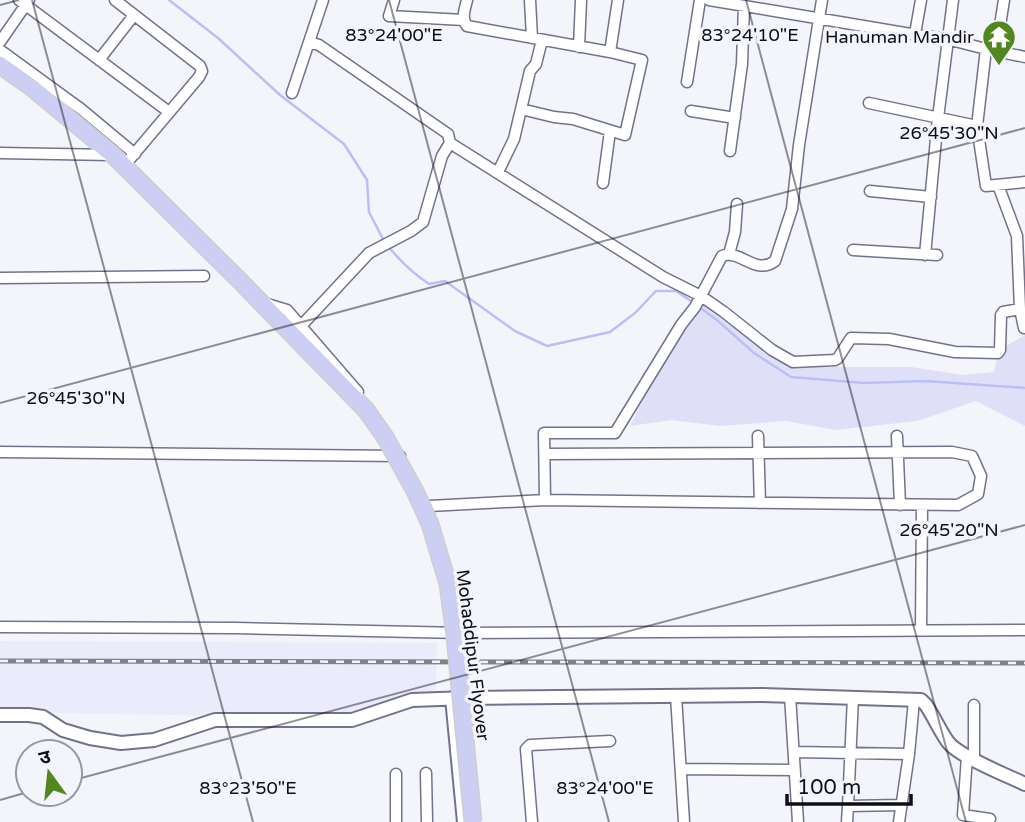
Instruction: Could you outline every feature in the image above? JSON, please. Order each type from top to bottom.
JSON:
[{"type":"highway","name":"Mohaddipur Flyover","points":[[0,65],[124,158],[366,410],[400,462],[430,524],[448,584],[473,822]]},
{"type":"street","points":[[0,153],[124,158],[169,113],[199,77],[201,68],[115,0]]},
{"type":"street","points":[[292,93],[323,0]]},
{"type":"street","points":[[394,0],[390,16],[464,20]]},
{"type":"street","points":[[467,0],[464,20],[467,26],[610,52],[642,61],[624,135],[573,119],[520,110]]},
{"type":"street","points":[[498,172],[514,139],[530,71],[536,64],[537,39],[530,0]]},
{"type":"street","points":[[579,47],[581,0]]},
{"type":"street","points":[[610,52],[618,0]]},
{"type":"street","points":[[687,82],[700,0]]},
{"type":"street","points":[[709,0],[750,4],[819,19],[947,38],[1025,57]]},
{"type":"street","points":[[614,454],[615,433],[681,324],[699,301],[722,256],[729,254],[762,267],[775,261],[792,209],[821,0]]},
{"type":"street","points":[[915,34],[921,0]]},
{"type":"street","points":[[925,255],[953,0]]},
{"type":"street","points":[[1004,0],[991,50],[977,126],[985,185],[987,187],[1025,182]]},
{"type":"street","points":[[0,42],[25,2],[169,113]]},
{"type":"street","points":[[730,151],[750,4]]},
{"type":"street","points":[[99,60],[134,15]]},
{"type":"street","points":[[301,326],[369,253],[423,222],[442,156],[450,143],[448,134],[319,45],[309,42]]},
{"type":"street","points":[[0,50],[81,109],[124,158]]},
{"type":"street","points":[[869,103],[977,126]]},
{"type":"street","points":[[691,111],[735,118]]},
{"type":"street","points":[[603,183],[610,131]]},
{"type":"street","points":[[450,143],[699,301],[724,312],[772,350],[793,362],[835,360],[851,338],[889,339],[955,352],[998,353],[1001,315],[1003,312],[1020,309]]},
{"type":"street","points":[[998,185],[1017,236],[1020,309],[1024,328]]},
{"type":"street","points":[[870,191],[931,197]]},
{"type":"street","points":[[729,254],[735,232],[737,204]]},
{"type":"street","points":[[853,250],[937,255]]},
{"type":"street","points":[[0,278],[204,276]]},
{"type":"street","points":[[261,302],[287,310],[372,407],[404,456],[429,506],[447,558],[460,633]]},
{"type":"street","points":[[545,500],[544,433],[615,433]]},
{"type":"street","points":[[758,436],[760,503]]},
{"type":"street","points":[[897,436],[900,505]]},
{"type":"street","points":[[0,452],[404,456]]},
{"type":"street","points":[[429,506],[545,500],[958,505],[978,494],[981,476],[972,456],[952,452],[545,454]]},
{"type":"street","points":[[920,630],[922,505]]},
{"type":"street","points":[[0,627],[460,633],[1025,630]]},
{"type":"street","points":[[676,695],[684,822]]},
{"type":"street","points":[[0,715],[43,717],[63,730],[121,743],[154,740],[215,720],[352,720],[412,700],[676,695],[790,695],[914,700],[926,705],[954,749],[1025,784]]},
{"type":"street","points":[[790,695],[798,822]]},
{"type":"street","points":[[847,822],[853,697]]},
{"type":"street","points":[[452,698],[464,822]]},
{"type":"street","points":[[469,698],[480,822]]},
{"type":"street","points":[[899,822],[914,700]]},
{"type":"street","points":[[974,705],[971,758],[963,816],[990,819]]},
{"type":"street","points":[[532,822],[526,748],[530,745],[610,741]]},
{"type":"street","points":[[795,752],[909,754]]},
{"type":"street","points":[[681,769],[794,770]]},
{"type":"street","points":[[426,773],[427,822]]},
{"type":"street","points":[[396,774],[396,822]]},
{"type":"street","points":[[848,806],[901,805]]},
{"type":"shaded area","points":[[702,303],[785,363],[827,367],[911,367],[963,375],[994,372],[999,350],[1025,335],[1025,426],[976,401],[917,421],[836,430],[786,421],[720,426],[671,420],[630,426],[672,347]]},
{"type":"shaded area","points":[[0,641],[437,643],[436,692],[407,696],[349,718],[0,712]]},
{"type":"waterway","points":[[169,0],[218,38],[280,95],[344,144],[367,180],[369,212],[384,241]]},
{"type":"waterway","points":[[388,246],[407,267],[429,284],[445,281],[515,331],[547,346],[610,332],[635,313],[656,291],[676,291],[694,303]]},
{"type":"waterway","points":[[699,307],[754,353],[791,377],[864,383],[926,381],[1025,388]]},
{"type":"railway","points":[[0,661],[1025,663]]},
{"type":"place","name":"Hanuman Mandir","points":[[999,67]]}]
